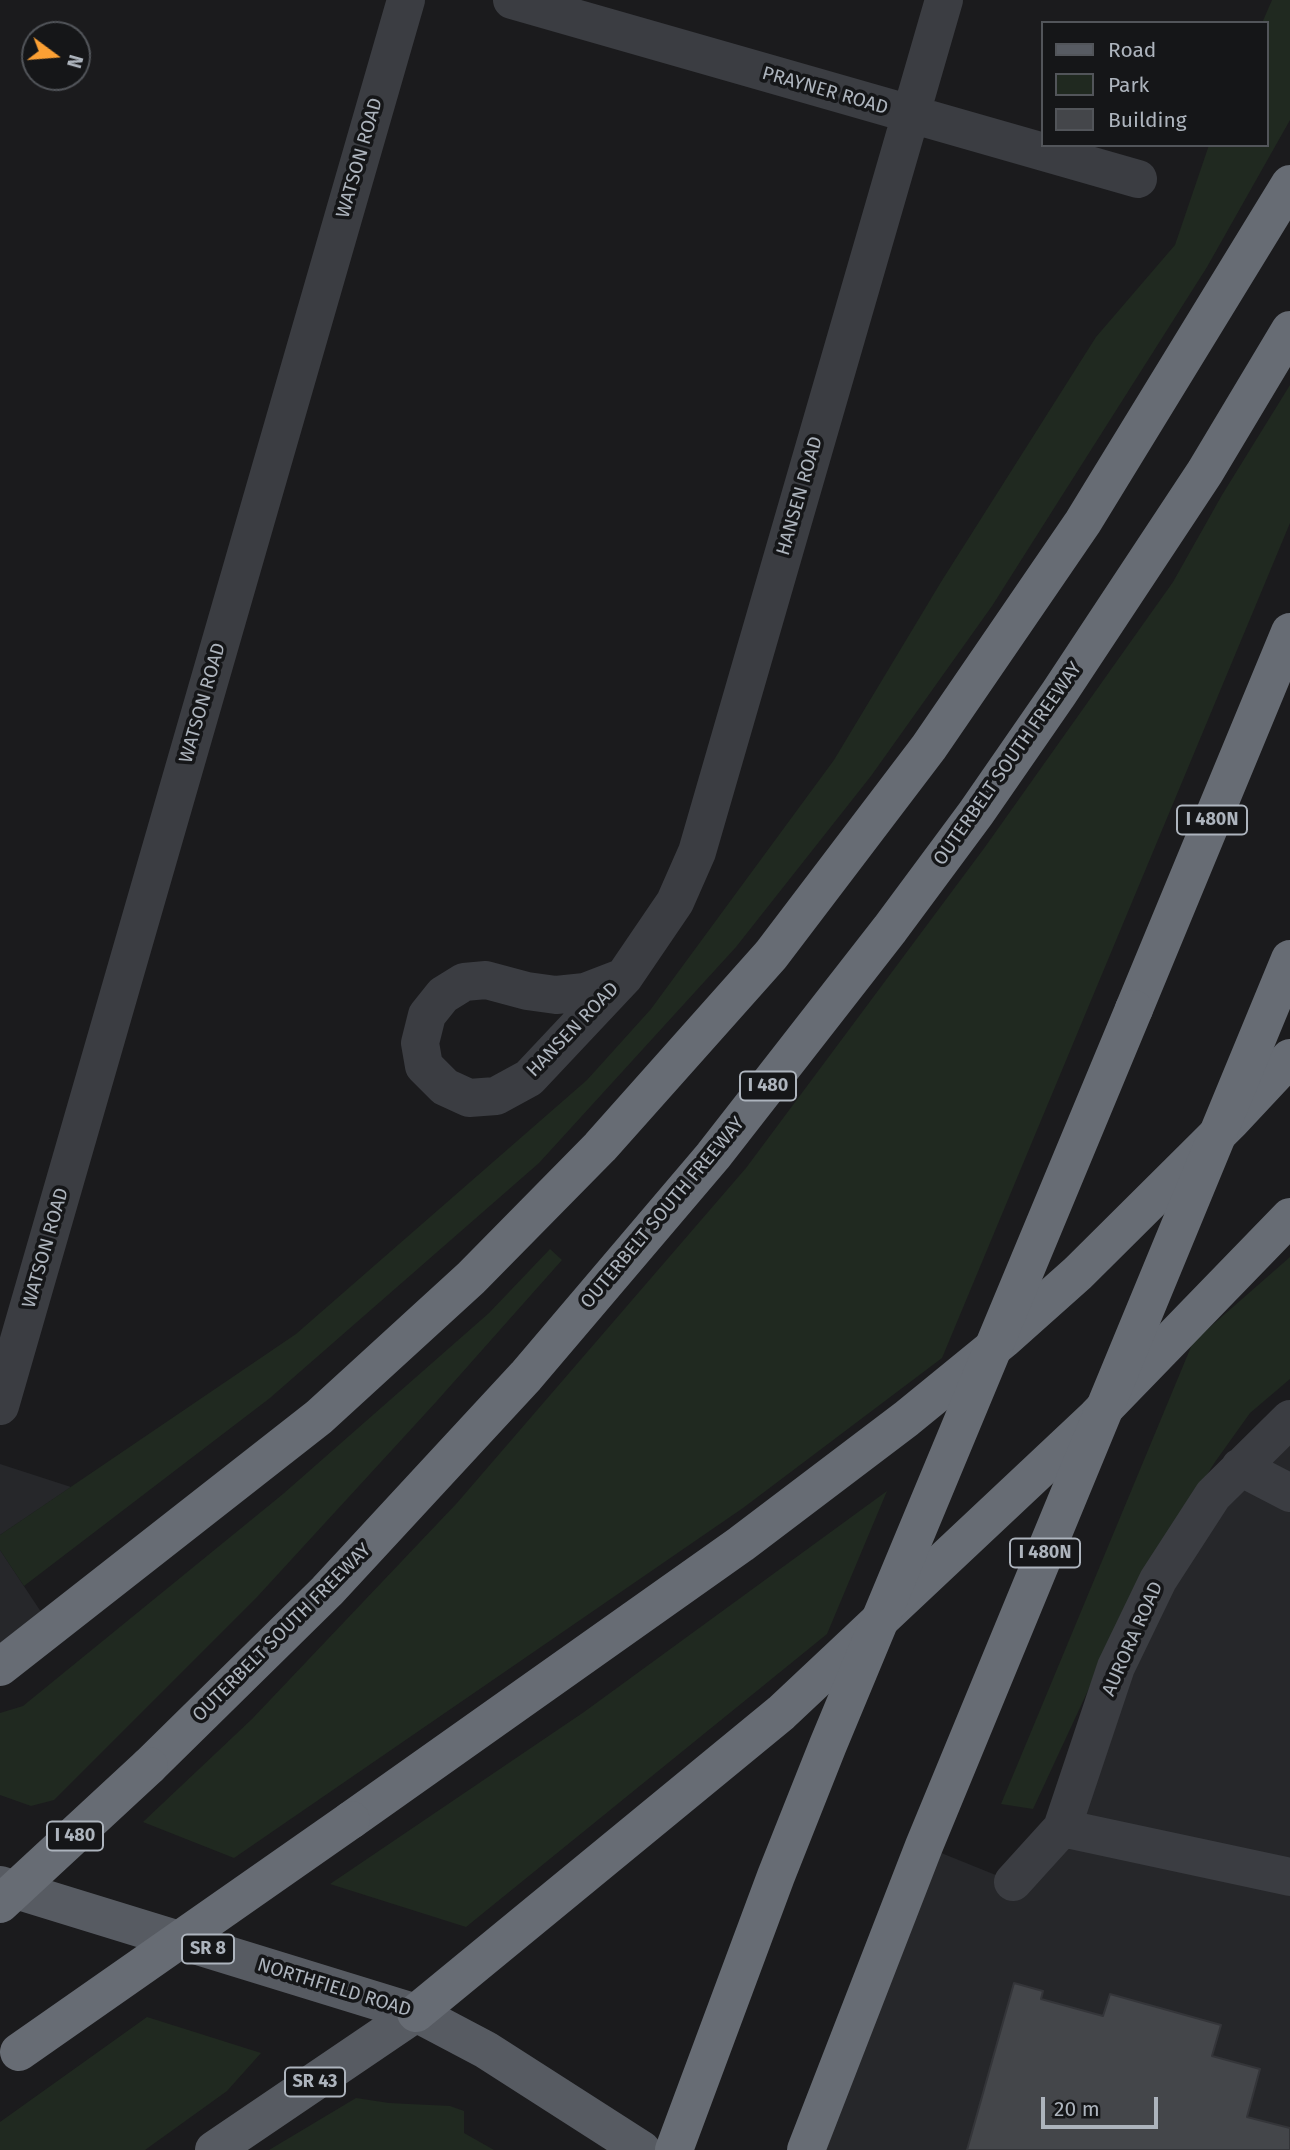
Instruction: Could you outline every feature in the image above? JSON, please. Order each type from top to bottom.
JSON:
[{"type":"highway","points":[[0,1667],[319,1417],[471,1278],[607,1139],[771,955],[929,747],[1083,522],[1290,184]]},
{"type":"highway","name":"OUTERBELT SOUTH FREEWAY","points":[[0,1904],[149,1766],[327,1591],[526,1376],[713,1156],[858,970],[983,802],[1059,693],[1197,483],[1290,330]]},
{"type":"highway","name":"I 480N","points":[[674,2150],[828,1745],[1290,632]]},
{"type":"highway","name":"I 480N","points":[[806,2150],[924,1846],[1290,959]]},
{"type":"highway","points":[[9,2058],[741,1544],[906,1419],[1004,1339],[1078,1273],[1222,1130],[1290,1058]]},
{"type":"highway","points":[[416,2013],[781,1713],[1096,1417],[1290,1217]]},
{"type":"main road","name":"NORTHFIELD ROAD","points":[[0,1885],[416,2013],[486,2050],[642,2150]]},
{"type":"main road","name":"SR 43","points":[[214,2150],[416,2013]]},
{"type":"street","name":"WATSON ROAD","points":[[0,1406],[406,0]]},
{"type":"street","name":"PRAYNER ROAD","points":[[512,0],[1138,179]]},
{"type":"street","name":"HANSEN ROAD","points":[[624,977],[585,992],[556,995],[527,991],[486,980],[464,982],[443,995],[427,1015],[421,1043],[424,1066],[445,1087],[469,1098],[496,1096],[529,1078],[624,977],[675,902],[697,852],[944,0]]},
{"type":"street","name":"AURORA ROAD","points":[[1013,1882],[1062,1828],[1116,1667],[1158,1580],[1213,1495],[1290,1419]]},
{"type":"street","points":[[1240,1467],[1290,1493]]},
{"type":"street","points":[[1062,1828],[1290,1877]]},
{"type":"shaded area","points":[[1290,1419],[1290,2150],[799,2150],[924,1846],[1013,1882],[1062,1828],[1158,1580]]},
{"type":"shaded area","points":[[0,1464],[71,1487],[0,1535]]},
{"type":"shaded area","points":[[0,1550],[51,1627],[0,1667]]},
{"type":"green space","points":[[1272,0],[1290,0],[1290,120],[1207,267],[992,606],[871,776],[736,947],[539,1163],[270,1398],[24,1586],[0,1550],[0,1535],[296,1334],[587,1080],[651,1009],[834,760],[941,582],[1096,337],[1175,245],[1208,147],[1269,147],[1269,21],[1263,21]]},
{"type":"green space","points":[[1290,385],[1290,523],[942,1358],[743,1508],[234,1858],[143,1822],[252,1719],[457,1503],[746,1168],[985,847],[1173,582],[1222,495]]},
{"type":"green space","points":[[550,1249],[562,1260],[436,1402],[257,1597],[54,1800],[31,1806],[0,1795],[0,1713],[23,1706],[283,1494],[489,1313]]},
{"type":"green space","points":[[1290,1257],[1290,1379],[1250,1413],[1215,1462],[1136,1587],[1033,1809],[1001,1804],[1193,1342]]},
{"type":"green space","points":[[887,1491],[827,1634],[466,1927],[330,1884],[584,1712]]},
{"type":"green space","points":[[147,2017],[261,2053],[227,2091],[145,2150],[0,2150],[0,2122]]},
{"type":"green space","points":[[356,2098],[389,2103],[450,2106],[464,2111],[464,2133],[494,2150],[269,2150]]},
{"type":"building","points":[[1014,1983],[1043,1991],[1041,1999],[1103,2016],[1110,1994],[1221,2025],[1212,2056],[1260,2069],[1247,2117],[1290,2128],[1290,2150],[967,2150]]}]
